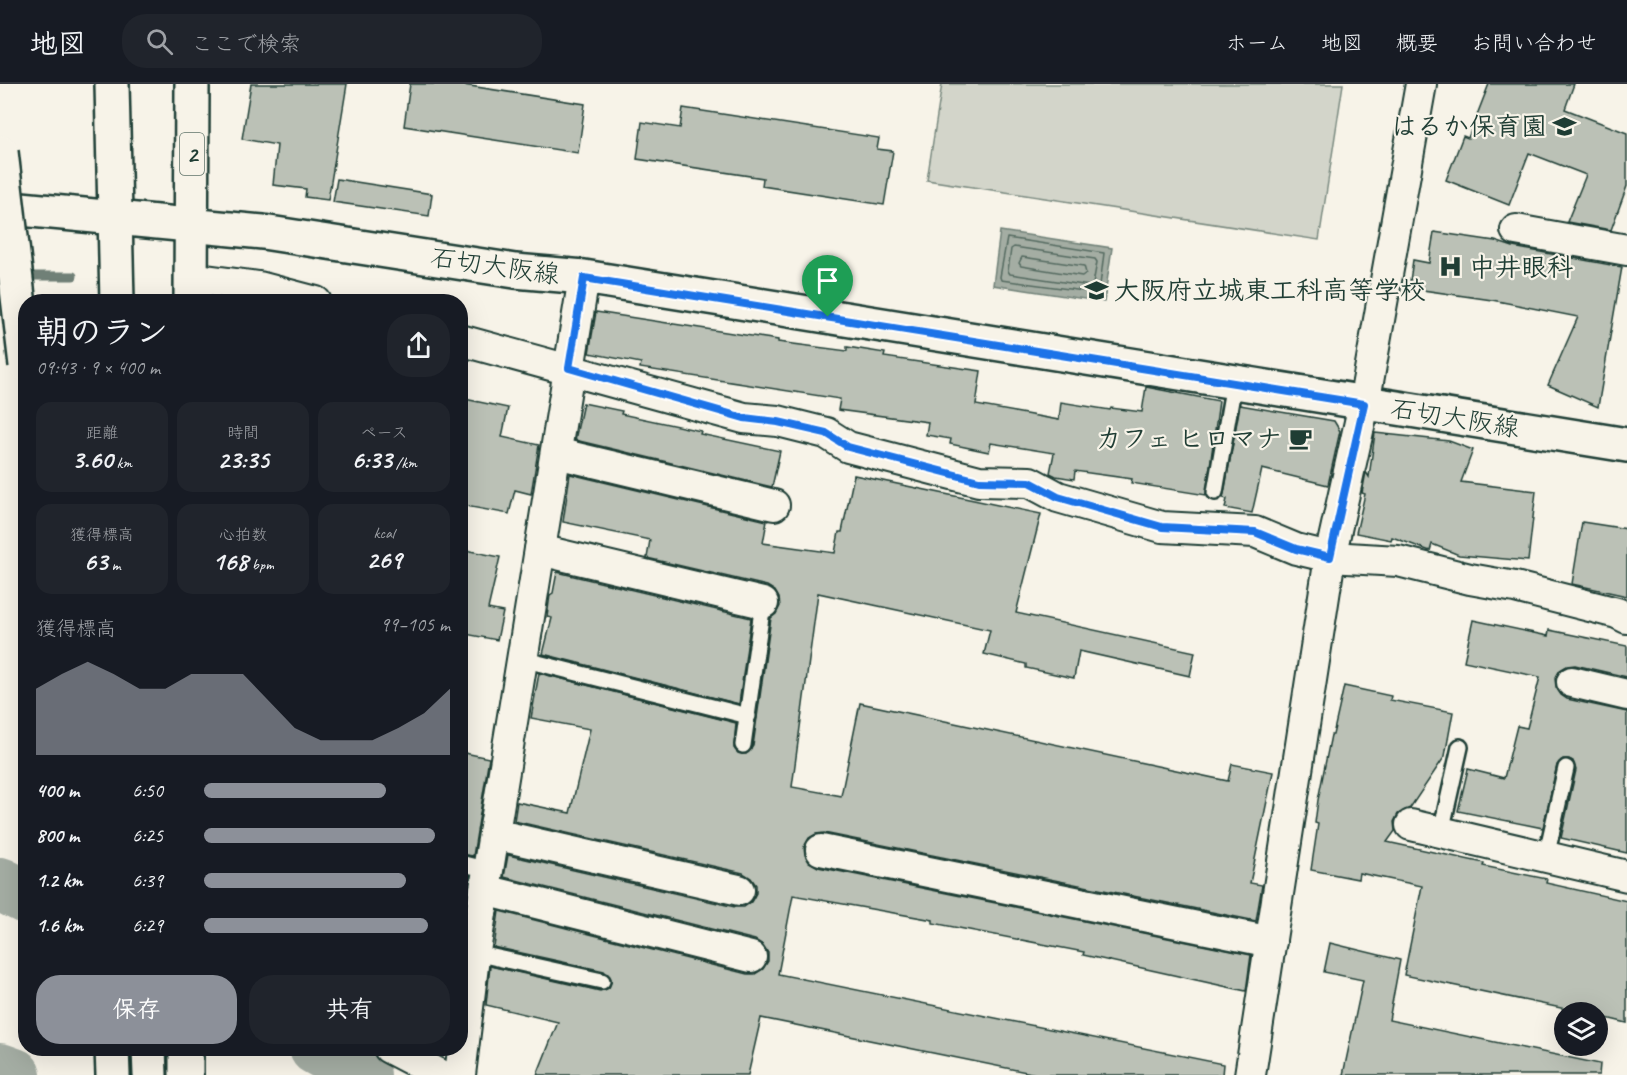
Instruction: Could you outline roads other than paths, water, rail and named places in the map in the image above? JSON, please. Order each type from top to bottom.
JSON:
[{"type":"main road","points":[[112,84],[117,294]]},
{"type":"main road","name":"2","points":[[191,290],[192,84]]},
{"type":"main road","points":[[0,143],[18,297]]},
{"type":"main road","name":"石切大阪線","points":[[0,207],[191,224],[304,238],[515,271],[584,278],[1627,445]]},
{"type":"main road","points":[[112,1056],[113,1075]]},
{"type":"main road","points":[[149,1056],[150,1075]]},
{"type":"main road","points":[[186,1056],[186,1075]]},
{"type":"street","points":[[1250,1075],[1330,557],[1364,404],[1420,84]]},
{"type":"street","points":[[1516,230],[1627,250]]},
{"type":"street","points":[[468,1010],[475,953],[478,874],[494,834],[584,278]]},
{"type":"street","points":[[191,290],[259,286],[288,294]]},
{"type":"street","points":[[468,342],[744,418],[778,422],[826,433],[848,447],[979,481],[1030,482],[1058,497],[1162,527],[1255,532],[1296,549],[1330,557],[1398,561],[1470,579],[1515,587],[1617,613],[1627,618]]},
{"type":"street","points":[[556,453],[774,505]]},
{"type":"street","points":[[540,550],[763,603]]},
{"type":"street","points":[[1572,682],[1627,695]]},
{"type":"street","points":[[1411,825],[1627,876]]},
{"type":"street","points":[[494,834],[739,891]]},
{"type":"street","points":[[821,850],[1271,942]]},
{"type":"street","points":[[478,874],[751,957]]},
{"type":"street","points":[[404,1056],[441,1075]]},
{"type":"street","points":[[460,1075],[462,1056]]},
{"type":"lane","points":[[1215,492],[1234,383]]},
{"type":"lane","points":[[743,745],[763,603]]},
{"type":"lane","points":[[522,659],[748,716]]},
{"type":"lane","points":[[1441,832],[1460,747]]},
{"type":"lane","points":[[1546,857],[1566,768]]},
{"type":"lane","points":[[475,953],[602,981]]},
{"type":"water","points":[[1000,231],[1112,248],[1104,302],[993,285]]},
{"type":"waterway","points":[[21,276],[73,276]]},
{"type":"waterway","points":[[0,884],[18,893]]},
{"type":"waterway","points":[[330,1056],[364,1075]]},
{"type":"waterway","points":[[0,1070],[14,1075]]},
{"type":"place","name":"はるか保育園","points":[[1565,126]]},
{"type":"place","name":"中井眼科","points":[[1451,267]]},
{"type":"place","name":"大阪府立城東工科高等学校","points":[[1096,290]]},
{"type":"place","name":"カフェ ヒロマナ","points":[[1300,438]]}]
